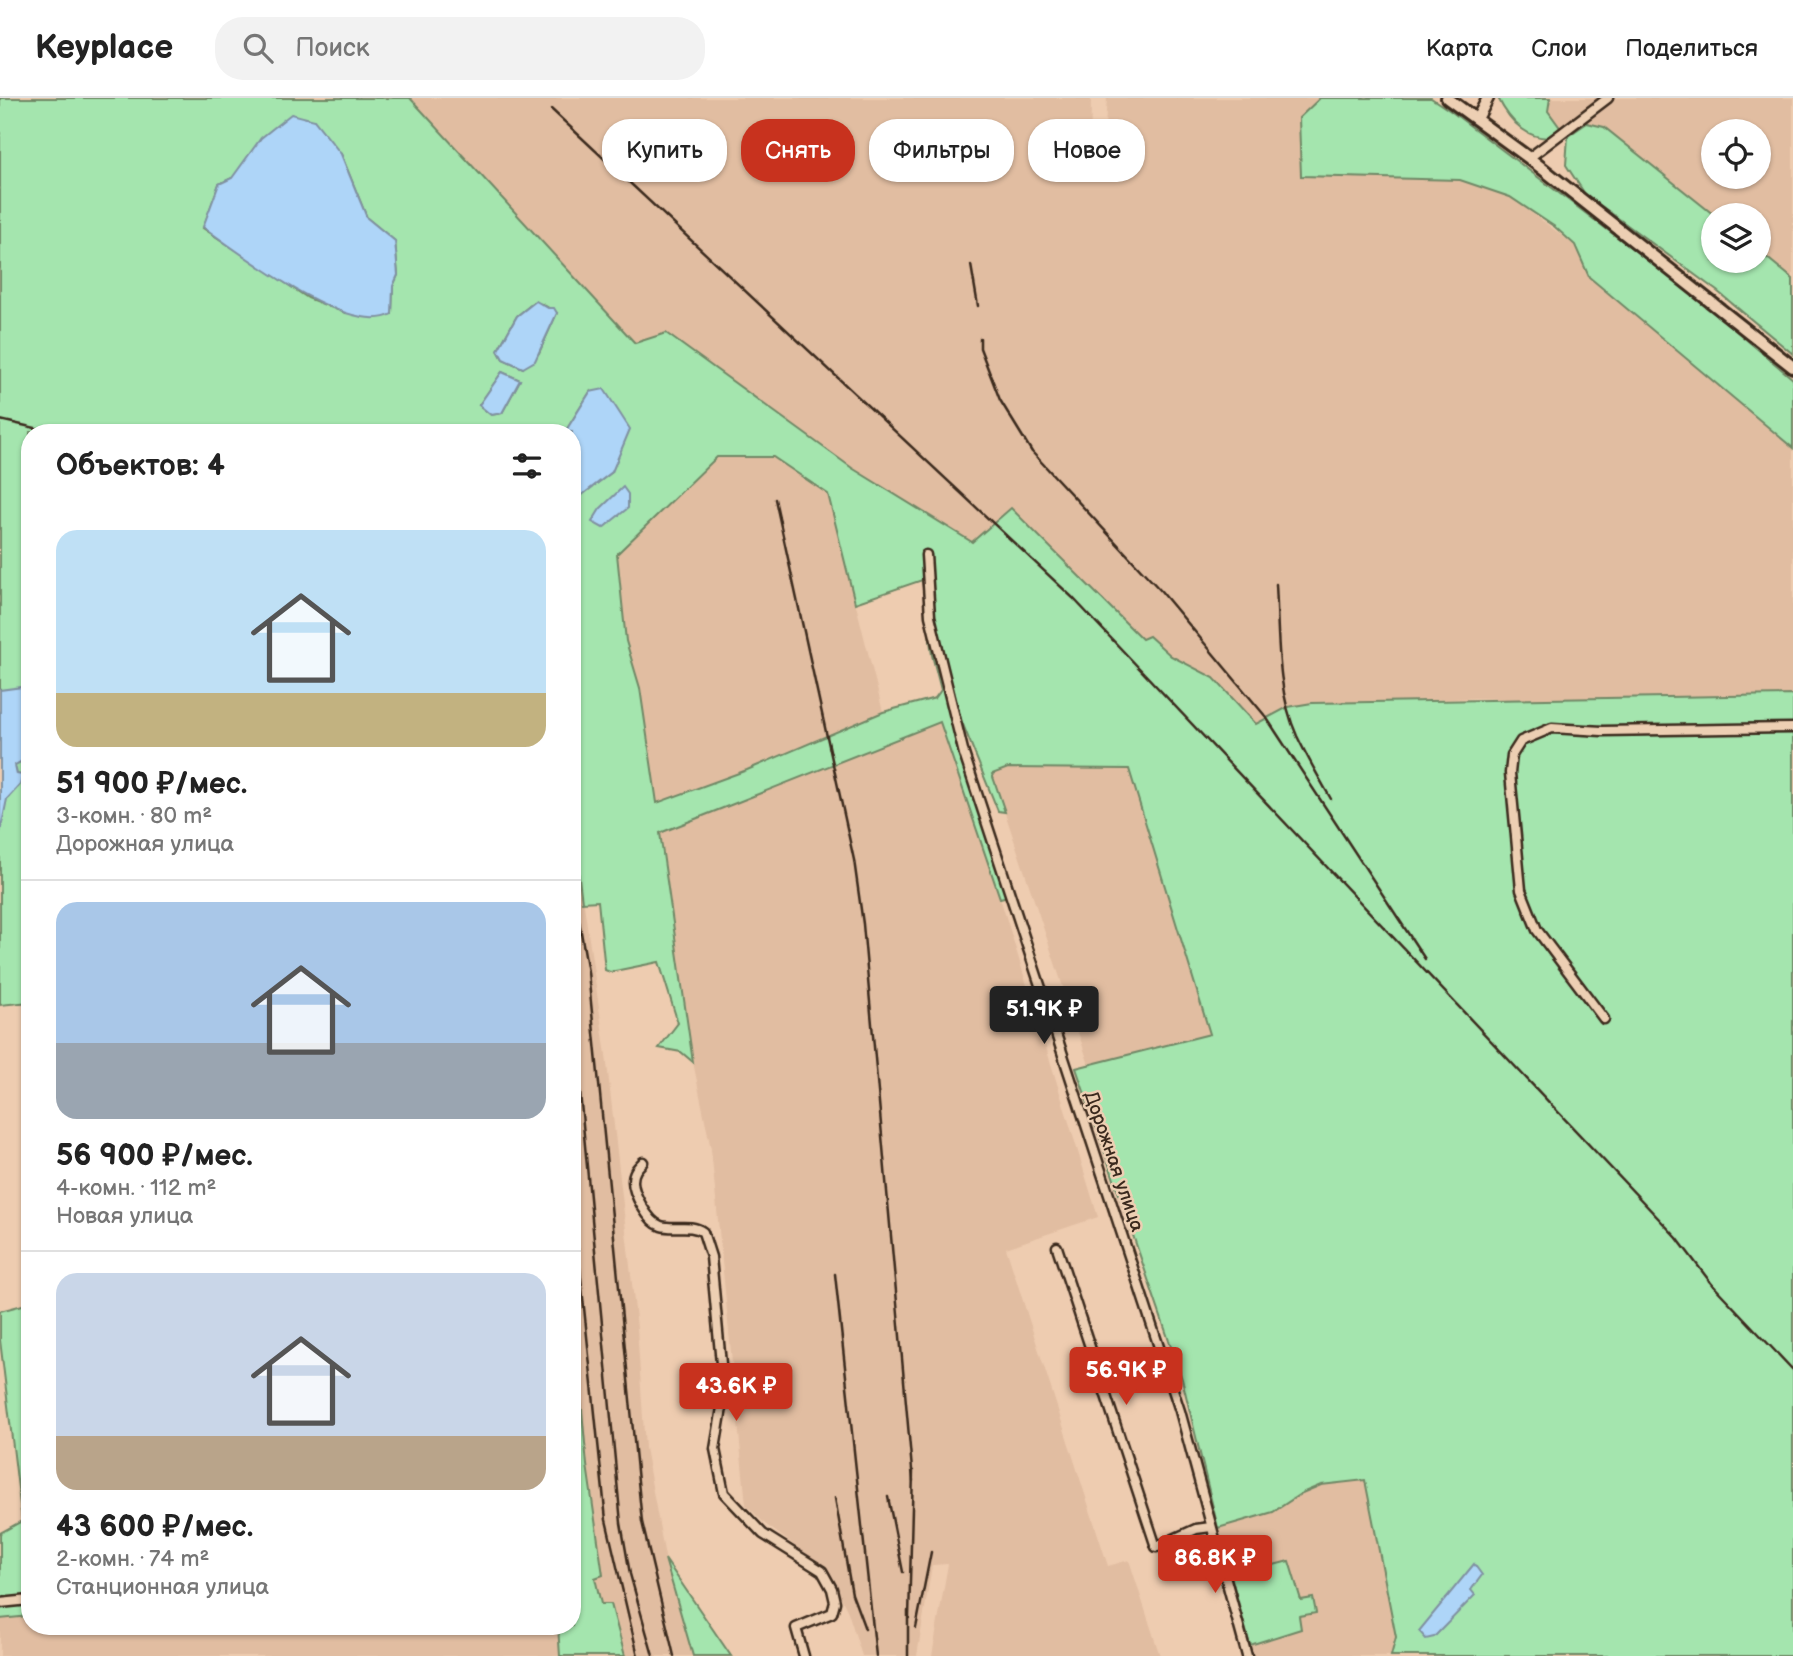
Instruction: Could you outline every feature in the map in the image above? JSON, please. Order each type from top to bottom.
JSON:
[{"type":"main road","points":[[1447,98],[1529,158],[1793,367]]},
{"type":"street","points":[[1477,119],[1488,98]]},
{"type":"street","points":[[1529,158],[1608,98]]},
{"type":"street","name":"Дорожная улица","points":[[926,555],[930,616],[964,754],[1117,1212],[1180,1411],[1247,1656]]},
{"type":"street","points":[[1604,1020],[1537,930],[1521,890],[1510,773],[1512,755],[1521,741],[1552,728],[1602,731],[1793,728]]},
{"type":"street","points":[[643,1162],[635,1170],[633,1182],[654,1223],[662,1226],[695,1227],[703,1231],[711,1257],[724,1396],[715,1449],[724,1493],[763,1534],[822,1571],[832,1589],[835,1602],[832,1613],[796,1629],[804,1656]]},
{"type":"street","points":[[1057,1247],[1156,1547],[1196,1529],[1211,1527]]},
{"type":"street","points":[[0,1603],[21,1601]]},
{"type":"shaded area","points":[[410,98],[1091,98],[1091,119],[1028,119],[1028,182],[1145,182],[1145,119],[1106,119],[1107,98],[1320,98],[1299,118],[1301,176],[1460,180],[1510,197],[1575,245],[1589,277],[1793,448],[1793,695],[1560,701],[1475,698],[1288,707],[1257,724],[1214,678],[1171,656],[1149,636],[1143,640],[1011,508],[972,543],[852,468],[666,334],[635,344]]},
{"type":"shaded area","points":[[1550,98],[1793,98],[1793,279],[1771,261],[1771,203],[1701,205],[1604,127],[1587,123],[1568,136],[1548,111]]},
{"type":"shaded area","points":[[717,457],[773,457],[828,494],[883,712],[746,770],[657,803],[640,688],[626,641],[617,553]]},
{"type":"shaded area","points":[[940,722],[1002,904],[1098,1217],[1006,1248],[1108,1566],[1129,1560],[1160,1656],[932,1656],[948,1564],[932,1565],[917,1656],[862,1656],[848,1612],[827,1569],[765,1524],[746,1505],[711,1149],[693,1062],[660,833]]},
{"type":"shaded area","points":[[1008,768],[1129,769],[1210,1035],[1089,1065],[992,774]]},
{"type":"shaded area","points":[[581,884],[606,1055],[637,1328],[645,1448],[668,1573],[693,1656],[625,1656],[601,1605],[595,1577],[603,1575],[587,1465],[581,1399]]},
{"type":"shaded area","points":[[1365,1480],[1396,1637],[1391,1656],[1253,1656],[1250,1645],[1301,1629],[1298,1616],[1313,1598],[1301,1600],[1288,1561],[1231,1576],[1218,1528],[1273,1512],[1302,1493],[1322,1485]]},
{"type":"shaded area","points":[[21,1617],[21,1635],[559,1635],[560,1656],[0,1656],[0,1619]]},
{"type":"green space","points":[[0,98],[410,98],[635,343],[666,333],[852,468],[972,542],[1011,508],[1142,639],[1149,636],[1171,656],[1214,678],[1256,724],[1288,707],[1312,703],[1793,695],[1793,1656],[1391,1656],[1396,1637],[1365,1480],[1321,1485],[1302,1493],[1273,1512],[1218,1528],[1182,1379],[1076,1068],[1210,1034],[1129,769],[1008,768],[992,774],[1005,812],[998,811],[962,722],[953,720],[1008,896],[1000,898],[940,722],[660,833],[693,1062],[681,1052],[659,1048],[678,1023],[659,962],[610,972],[605,970],[598,901],[582,902],[581,894],[581,495],[612,472],[590,392],[570,424],[21,424],[21,1003],[0,1005]],"holes":[[[341,154],[367,218],[395,241],[398,275],[393,286],[392,314],[345,313],[308,298],[203,228],[219,184],[232,178]],[[533,303],[542,304],[557,313],[539,353],[523,368],[503,359],[498,350],[517,316]],[[502,372],[520,380],[502,413],[491,415],[479,405]],[[717,457],[773,457],[828,494],[855,603],[922,580],[932,655],[941,690],[935,698],[883,712],[747,770],[657,803],[640,688],[626,641],[617,554]]]},
{"type":"green space","points":[[1320,98],[1431,98],[1452,112],[1691,293],[1793,379],[1793,448],[1589,277],[1575,245],[1555,227],[1510,197],[1460,180],[1301,176],[1299,118]]},
{"type":"green space","points":[[1498,98],[1550,98],[1548,111],[1561,129],[1559,136],[1549,138],[1530,134],[1515,123]]},
{"type":"green space","points":[[1587,123],[1604,127],[1701,205],[1701,273],[1771,273],[1771,261],[1793,279],[1793,354],[1717,291],[1585,194],[1566,165],[1568,136]]},
{"type":"green space","points":[[21,1305],[21,1513],[0,1340],[0,1311]]},
{"type":"green space","points":[[581,1399],[587,1465],[603,1575],[595,1578],[601,1604],[611,1604],[625,1656],[560,1656],[559,1635],[581,1635]]},
{"type":"green space","points":[[21,1522],[21,1617],[0,1619],[0,1533]]},
{"type":"green space","points":[[665,1559],[731,1656],[693,1656]]},
{"type":"green space","points":[[1289,1561],[1301,1600],[1313,1598],[1316,1613],[1299,1616],[1301,1629],[1250,1645],[1231,1576]]},
{"type":"water","points":[[291,114],[314,120],[341,154],[367,218],[395,241],[398,275],[393,286],[392,314],[373,318],[349,314],[323,304],[267,272],[203,227],[219,184],[232,178],[261,138]]},
{"type":"water","points":[[536,301],[548,308],[554,308],[557,313],[535,361],[523,368],[503,359],[498,350],[517,316]]},
{"type":"water","points":[[502,372],[520,380],[502,413],[491,415],[479,405]]},
{"type":"water","points":[[604,389],[630,429],[612,472],[581,496],[581,424],[570,424],[590,392]]},
{"type":"water","points":[[623,487],[628,494],[628,508],[603,528],[592,522],[600,509]]},
{"type":"water","points":[[21,687],[21,762],[15,765],[17,774],[21,775],[21,782],[7,799],[0,833],[0,690]]},
{"type":"water","points":[[1474,1564],[1482,1575],[1471,1590],[1475,1595],[1434,1637],[1426,1639],[1419,1631]]},
{"type":"railway","points":[[551,109],[1073,598],[1677,1238],[1714,1287]]},
{"type":"railway","points":[[971,265],[978,306]]},
{"type":"railway","points":[[980,338],[980,348],[1000,400],[1032,452],[1161,591],[1266,717],[1425,959]]},
{"type":"railway","points":[[0,420],[21,425]]},
{"type":"railway","points":[[775,499],[854,860],[863,924],[913,1481]]},
{"type":"railway","points":[[1276,584],[1285,699],[1297,736],[1331,799]]},
{"type":"railway","points":[[581,932],[588,972],[642,1522],[674,1656]]},
{"type":"railway","points":[[581,1103],[621,1523],[630,1574],[653,1656]]},
{"type":"railway","points":[[835,1274],[876,1656]]},
{"type":"railway","points":[[581,1279],[606,1520],[638,1656]]},
{"type":"railway","points":[[1709,1281],[1793,1370]]},
{"type":"railway","points":[[909,1618],[913,1471]]},
{"type":"railway","points":[[888,1497],[903,1572]]},
{"type":"railway","points":[[835,1498],[852,1594],[865,1629]]},
{"type":"railway","points":[[916,1628],[931,1552]]},
{"type":"railway","points":[[908,1611],[908,1656]]}]
